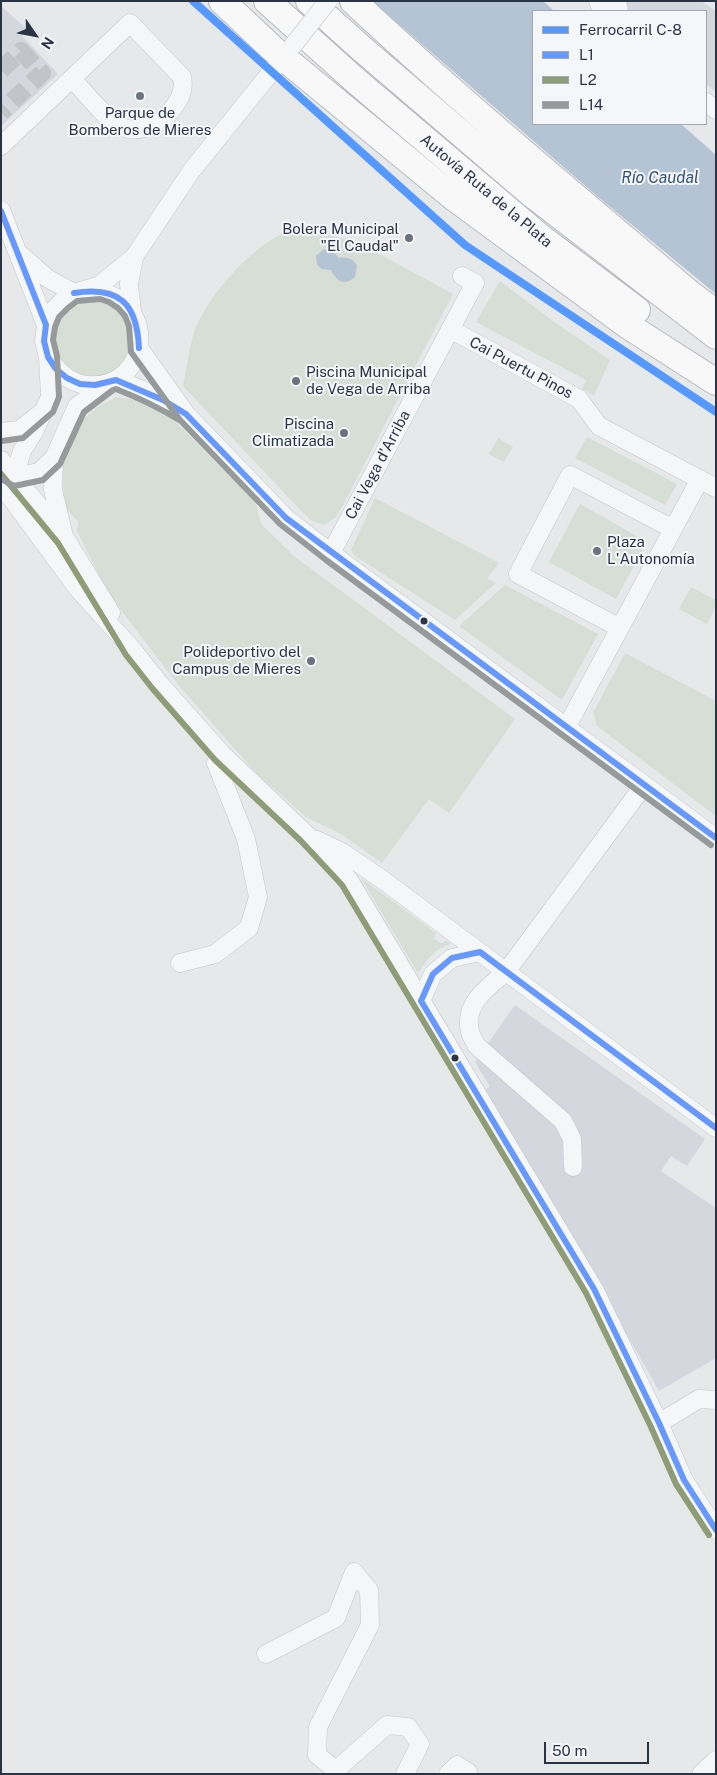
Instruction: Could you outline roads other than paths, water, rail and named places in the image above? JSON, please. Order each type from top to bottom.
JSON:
[{"type":"highway","points":[[222,1],[284,56],[452,197],[627,325],[716,382]]},
{"type":"highway","name":"Autovía Ruta de la Plata","points":[[267,1],[356,81],[539,236],[689,350],[716,367]]},
{"type":"highway","name":"Autovía Ruta de la Plata","points":[[309,1],[533,195],[716,336]]},
{"type":"highway","points":[[353,1],[410,54],[505,136],[689,293],[716,313]]},
{"type":"street","points":[[6,476],[34,432],[50,397],[48,357],[44,341],[46,325],[52,312],[62,301],[100,285],[134,257],[192,170],[328,1]]},
{"type":"street","points":[[1,146],[130,23],[182,77],[183,85],[179,100],[164,118],[150,127],[131,130],[123,128],[114,122],[72,79]]},
{"type":"street","points":[[1,210],[46,325]]},
{"type":"street","points":[[19,254],[47,278],[81,292],[101,290],[113,294],[124,301],[132,311],[138,324],[140,348],[186,414],[286,518],[330,553],[716,838]]},
{"type":"street","points":[[132,311],[129,284],[134,257]]},
{"type":"street","name":"Cai Vega d'Arriba","points":[[330,553],[475,283],[462,276]]},
{"type":"street","name":"Cai Puertu Pinos","points":[[450,329],[578,399],[599,426],[716,488]]},
{"type":"street","points":[[6,476],[39,472],[54,458],[78,406],[124,374],[140,348]]},
{"type":"street","points":[[48,357],[56,369],[67,378],[80,384],[95,385],[112,381],[140,389],[186,414]]},
{"type":"street","points":[[1,432],[20,430],[45,410]]},
{"type":"street","points":[[54,458],[53,490],[65,538]]},
{"type":"street","points":[[1,460],[6,476],[42,522],[45,545],[77,588],[222,754],[307,835],[348,880],[594,1289],[659,1423],[684,1480],[716,1530]]},
{"type":"street","points":[[620,628],[518,574],[570,475],[673,530]]},
{"type":"street","points":[[6,476],[65,538],[133,650]]},
{"type":"street","points":[[566,728],[700,479]]},
{"type":"street","points":[[180,962],[215,954],[249,928],[258,897],[246,839],[216,763],[222,754]]},
{"type":"street","points":[[573,1167],[572,1139],[563,1121],[477,1046],[470,1032],[470,1015],[473,1004],[483,992],[506,972],[644,785]]},
{"type":"street","points":[[307,835],[342,852],[384,880],[716,1128]]},
{"type":"street","points":[[421,1002],[433,974],[452,958],[480,952]]},
{"type":"street","points":[[659,1423],[699,1399],[716,1400]]},
{"type":"street","points":[[266,1654],[336,1618],[354,1572],[368,1590],[370,1625],[318,1727],[317,1755],[336,1770],[386,1725],[408,1727],[420,1744],[405,1774]]},
{"type":"street","points":[[701,1774],[716,1760]]},
{"type":"street","points":[[448,1774],[458,1765],[468,1774]]},
{"type":"water","name":"Río Caudal","points":[[372,1],[543,1],[553,10],[532,10],[532,125],[682,125],[716,155],[716,294],[597,196]]},
{"type":"water","points":[[324,249],[332,251],[339,258],[347,258],[354,261],[357,266],[355,277],[344,282],[338,280],[331,270],[322,269],[317,265],[316,256]]},
{"type":"tunnel","points":[[1,70],[21,51],[42,73],[1,112]]},
{"type":"rail line","name":"C-8","points":[[193,1],[465,245],[716,412]]},
{"type":"place","name":"Parque de Bomberos de Mieres","points":[[140,96]]},
{"type":"place","name":"Bolera Municipal \"El Caudal\"","points":[[409,238]]},
{"type":"place","name":"Piscina Municipal de Vega de Arriba","points":[[296,381]]},
{"type":"place","name":"Piscina Climatizada","points":[[344,433]]},
{"type":"place","name":"Plaza L'Autonomía","points":[[597,551]]},
{"type":"place","name":"Polideportivo del Campus de Mieres","points":[[311,661]]}]
